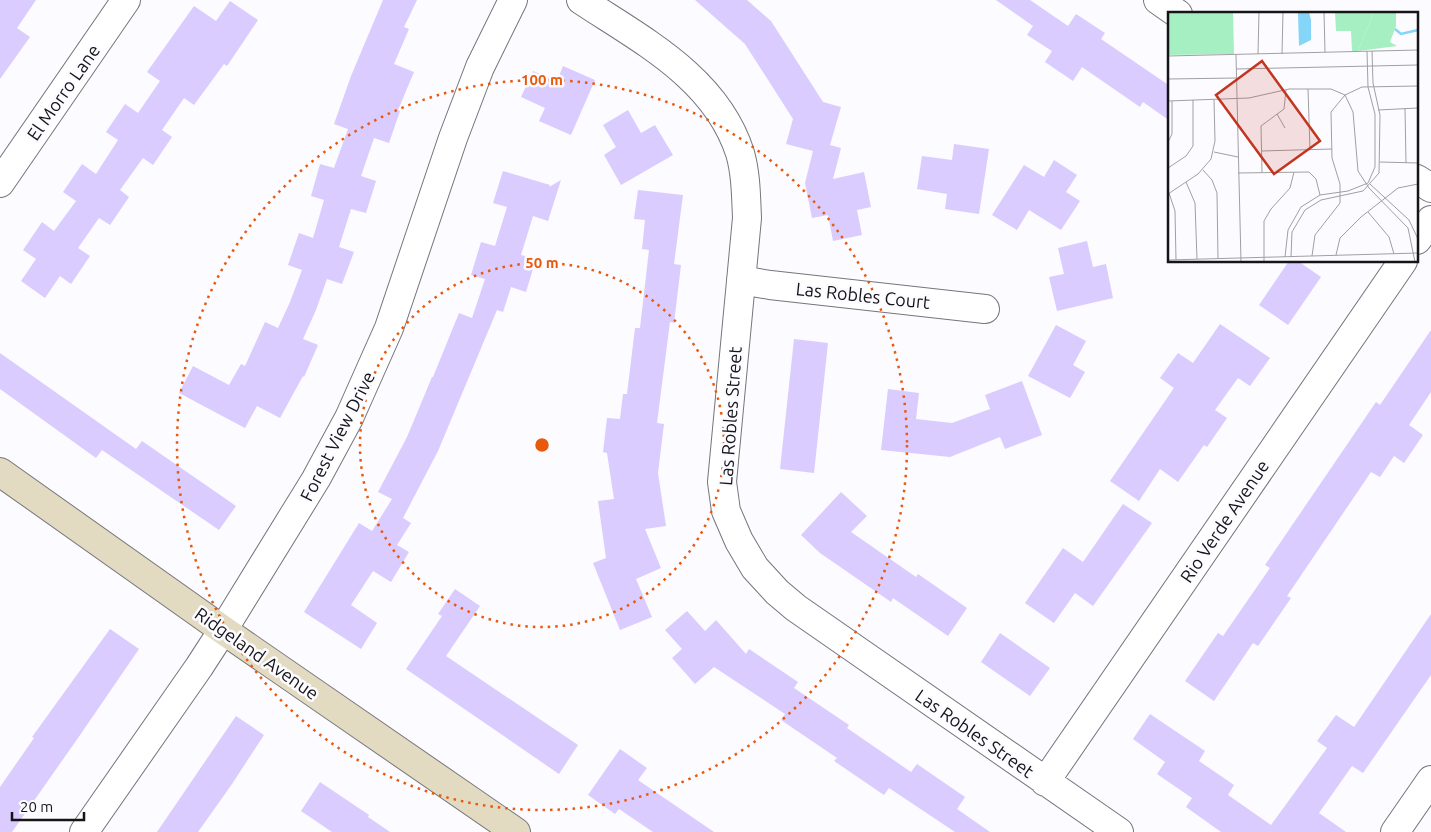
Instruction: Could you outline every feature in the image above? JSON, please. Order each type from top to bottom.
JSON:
[{"type":"street","name":"El Morro Lane","points":[[0,183],[126,0]]},
{"type":"street","name":"Forest View Drive","points":[[84,832],[223,630],[316,480],[349,418],[389,328],[452,138],[480,67],[513,0]]},
{"type":"street","name":"Las Robles Street","points":[[582,0],[668,58],[696,82],[715,104],[729,126],[740,154],[746,188],[747,218],[722,482],[726,511],[739,541],[755,568],[777,592],[796,608],[1119,832]]},
{"type":"street","points":[[1158,0],[1175,12]]},
{"type":"street","points":[[1418,180],[1431,188]]},
{"type":"street","points":[[1418,239],[1431,220]]},
{"type":"street","name":"Rio Verde Avenue","points":[[1045,782],[1402,262]]},
{"type":"street","name":"Las Robles Court","points":[[742,280],[770,285],[985,309]]},
{"type":"street","name":"Ridgeland Avenue","points":[[0,472],[223,630],[516,832]]},
{"type":"street","points":[[1395,832],[1431,780]]},
{"type":"building","points":[[0,0],[36,0],[17,28],[30,37],[0,79]]},
{"type":"building","points":[[383,0],[417,0],[404,27],[409,29],[394,64],[414,72],[398,110],[400,111],[389,143],[374,138],[361,176],[376,181],[366,213],[351,209],[339,247],[354,252],[342,284],[327,279],[303,339],[318,345],[304,377],[280,418],[257,406],[245,428],[179,393],[193,366],[229,385],[241,364],[245,366],[265,322],[278,328],[302,270],[288,265],[299,233],[313,238],[324,200],[311,196],[320,164],[334,168],[348,129],[334,124],[351,76]]},
{"type":"building","points":[[695,0],[747,0],[771,21],[823,102],[841,107],[830,145],[841,148],[833,179],[864,172],[871,207],[857,210],[862,235],[833,241],[828,215],[812,218],[805,183],[813,151],[786,144],[793,119],[745,44]]},
{"type":"building","points":[[996,0],[1030,0],[1068,26],[1076,14],[1105,33],[1101,39],[1168,85],[1168,120],[1143,102],[1140,107],[1082,67],[1073,81],[1045,62],[1052,51],[1027,35],[1033,26]]},
{"type":"building","points":[[230,1],[258,20],[227,66],[224,64],[194,105],[184,98],[162,130],[172,137],[153,165],[143,158],[120,190],[129,197],[110,225],[99,218],[78,248],[90,256],[71,284],[60,276],[45,298],[21,281],[36,259],[23,250],[42,222],[54,231],[76,201],[63,192],[82,164],[96,174],[118,140],[106,132],[125,104],[138,113],[160,81],[147,72],[194,6],[216,21]]},
{"type":"building","points":[[563,66],[595,80],[571,135],[539,121],[545,108],[521,97],[533,71],[557,81]]},
{"type":"building","points":[[628,110],[641,133],[655,125],[673,155],[621,185],[604,155],[616,147],[603,125]]},
{"type":"building","points":[[954,144],[989,149],[979,214],[945,209],[947,194],[917,189],[922,156],[952,160]]},
{"type":"building","points":[[1054,160],[1077,175],[1066,192],[1080,201],[1061,230],[1029,210],[1017,230],[992,215],[1024,165],[1044,177]]},
{"type":"building","points":[[503,171],[550,185],[549,187],[561,180],[548,221],[533,216],[521,255],[536,259],[526,292],[511,287],[503,312],[497,310],[438,451],[403,518],[411,523],[397,545],[409,552],[391,582],[373,571],[351,605],[377,623],[361,649],[304,612],[359,523],[372,531],[392,499],[378,492],[407,437],[459,313],[472,318],[485,279],[471,275],[481,242],[495,246],[507,207],[493,203]]},
{"type":"building","points":[[638,190],[683,195],[674,264],[681,265],[674,323],[670,322],[657,423],[664,424],[658,473],[666,526],[645,529],[661,568],[636,579],[652,617],[620,630],[593,563],[606,558],[598,501],[614,499],[607,453],[603,452],[607,418],[620,419],[623,394],[627,394],[635,328],[640,328],[649,250],[642,249],[645,220],[634,219]]},
{"type":"building","points":[[1087,241],[1093,267],[1106,264],[1113,298],[1057,311],[1049,277],[1064,274],[1058,248]]},
{"type":"building","points":[[1288,262],[1299,262],[1321,277],[1288,325],[1259,305]]},
{"type":"building","points":[[1220,324],[1270,358],[1250,386],[1238,378],[1215,410],[1227,418],[1207,447],[1204,445],[1178,482],[1160,469],[1139,501],[1110,481],[1174,388],[1160,378],[1178,353],[1193,363]]},
{"type":"building","points":[[1056,325],[1086,341],[1073,365],[1085,372],[1070,398],[1028,376]]},
{"type":"building","points":[[1431,330],[1431,392],[1409,425],[1423,435],[1404,463],[1394,456],[1380,477],[1371,472],[1287,596],[1291,598],[1258,646],[1253,643],[1214,701],[1185,681],[1218,633],[1223,636],[1270,568],[1265,565],[1376,402],[1380,405]]},
{"type":"building","points":[[794,339],[828,343],[814,473],[780,469]]},
{"type":"building","points":[[0,353],[136,449],[142,441],[236,506],[219,530],[102,450],[96,458],[0,389]]},
{"type":"building","points":[[1022,381],[1042,435],[1005,449],[1000,437],[950,457],[881,450],[888,389],[919,393],[916,419],[952,423],[990,409],[985,395]]},
{"type":"building","points":[[841,492],[867,516],[851,532],[916,577],[918,574],[967,608],[948,636],[893,598],[891,602],[820,553],[801,535]]},
{"type":"building","points":[[1123,504],[1152,523],[1093,606],[1075,593],[1054,623],[1025,603],[1063,548],[1083,562]]},
{"type":"building","points":[[455,589],[480,606],[446,656],[578,745],[559,774],[406,669],[442,616],[438,614]]},
{"type":"building","points":[[687,611],[705,631],[716,620],[746,654],[749,649],[798,682],[794,688],[849,725],[847,728],[911,772],[917,764],[965,797],[957,809],[990,832],[955,832],[889,788],[884,795],[834,761],[837,758],[781,720],[785,714],[714,667],[695,684],[672,658],[682,649],[665,630]]},
{"type":"building","points":[[1431,614],[1431,675],[1363,773],[1352,766],[1319,813],[1346,832],[1221,832],[1186,807],[1192,798],[1157,774],[1165,762],[1133,739],[1150,714],[1205,751],[1199,761],[1234,785],[1228,795],[1271,825],[1327,748],[1317,741],[1336,715],[1354,727]]},
{"type":"building","points":[[110,629],[139,649],[12,832],[0,832],[0,787],[34,738],[32,737]]},
{"type":"building","points":[[1000,633],[1050,668],[1030,696],[981,662]]},
{"type":"building","points":[[236,716],[264,735],[232,784],[198,832],[157,832]]},
{"type":"building","points":[[620,749],[647,768],[638,780],[714,832],[653,832],[619,809],[615,814],[588,795]]},
{"type":"building","points":[[320,782],[369,815],[368,817],[390,832],[332,832],[301,811]]}]
